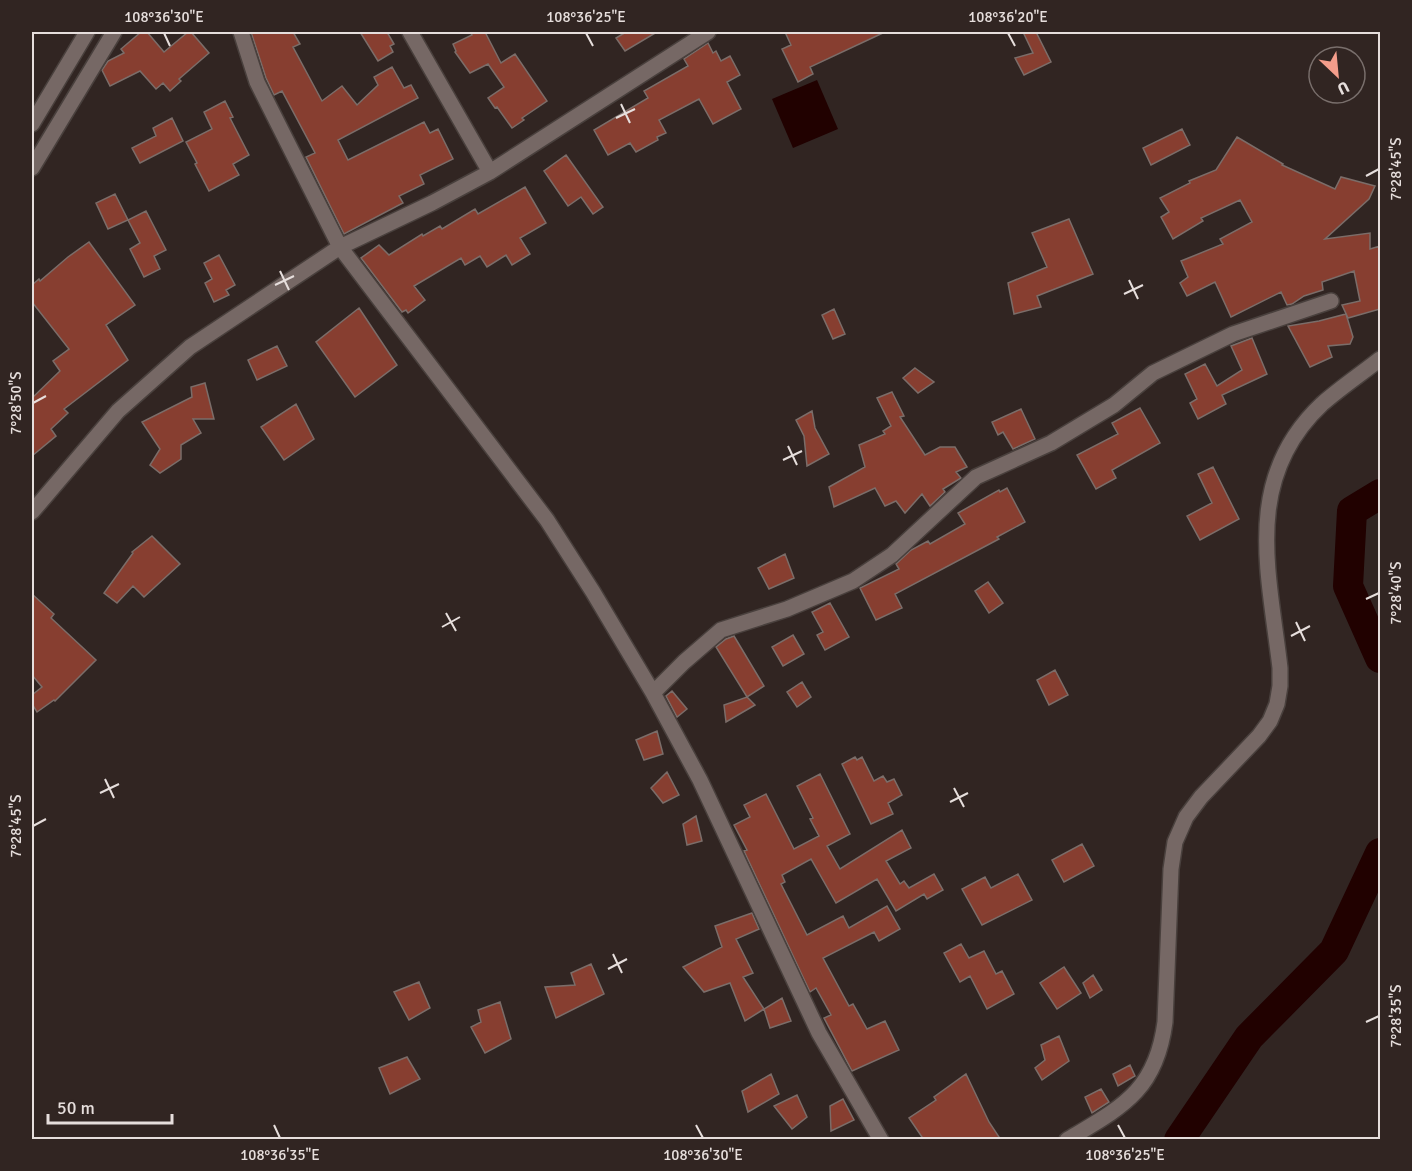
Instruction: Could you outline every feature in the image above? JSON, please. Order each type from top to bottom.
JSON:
[{"type":"street","points":[[32,124],[87,32]]},
{"type":"street","points":[[32,168],[114,32]]},
{"type":"street","points":[[242,32],[257,82],[340,248],[547,520],[653,693],[700,780],[819,1033],[881,1140]]},
{"type":"street","points":[[410,32],[490,172]]},
{"type":"street","points":[[32,512],[117,411],[190,347],[340,248],[490,172],[708,32]]},
{"type":"street","points":[[653,693],[684,662],[722,630],[787,609],[853,580],[891,555],[976,477],[1051,442],[1096,416],[1118,403],[1153,373],[1233,334],[1331,301]]},
{"type":"street","points":[[1067,1140],[1111,1113],[1132,1096],[1149,1077],[1157,1060],[1165,1022],[1171,869],[1175,842],[1186,817],[1201,797],[1259,736],[1270,721],[1277,704],[1280,668],[1266,543],[1267,509],[1274,477],[1301,428],[1321,406],[1380,360]]},
{"type":"shaded area","points":[[817,80],[838,129],[793,148],[772,99]]},
{"type":"building","points":[[141,32],[147,32],[164,52],[191,32],[209,53],[179,79],[181,81],[170,91],[163,83],[156,89],[140,71],[110,86],[102,70],[108,61],[124,53],[121,49]]},
{"type":"building","points":[[251,32],[293,32],[300,44],[293,47],[322,101],[342,86],[357,105],[378,85],[374,77],[392,67],[404,88],[411,85],[418,98],[338,140],[348,160],[424,122],[430,133],[438,129],[453,159],[420,175],[424,184],[399,196],[403,203],[344,234],[306,157],[315,153],[282,91],[274,95]]},
{"type":"building","points":[[360,32],[387,32],[394,44],[390,46],[393,52],[378,61]]},
{"type":"building","points":[[470,32],[485,32],[501,63],[515,54],[547,101],[522,118],[524,120],[512,128],[488,98],[504,87],[488,64],[470,73],[455,52],[453,44],[472,35]]},
{"type":"building","points":[[626,32],[657,32],[625,51],[616,38]]},
{"type":"building","points":[[785,32],[885,32],[810,67],[813,74],[798,82],[782,49],[791,45]]},
{"type":"building","points":[[1023,32],[1036,32],[1051,62],[1024,75],[1015,58],[1033,53]]},
{"type":"building","points":[[708,43],[713,53],[716,51],[721,61],[730,56],[740,75],[727,82],[741,109],[713,124],[699,99],[659,120],[666,133],[657,137],[658,140],[636,152],[630,143],[608,155],[594,130],[648,98],[644,91],[688,66],[684,59]]},
{"type":"building","points":[[225,101],[233,117],[230,118],[249,155],[233,164],[239,175],[209,191],[186,142],[212,129],[204,112]]},
{"type":"building","points":[[172,118],[183,141],[140,163],[132,148],[156,136],[153,128]]},
{"type":"building","points":[[1182,129],[1190,145],[1151,165],[1143,148]]},
{"type":"building","points":[[1237,137],[1282,165],[1335,189],[1341,177],[1375,186],[1369,199],[1325,239],[1370,233],[1370,249],[1380,246],[1380,309],[1348,318],[1342,305],[1360,301],[1354,271],[1322,282],[1323,290],[1304,296],[1292,304],[1287,305],[1281,292],[1231,317],[1215,282],[1187,296],[1180,283],[1188,277],[1181,261],[1223,244],[1220,239],[1252,222],[1240,200],[1201,218],[1203,221],[1173,239],[1161,217],[1169,212],[1160,198],[1190,183],[1189,181],[1216,170]]},
{"type":"building","points":[[566,155],[603,207],[593,214],[581,197],[568,206],[544,171]]},
{"type":"building","points":[[525,187],[546,223],[520,238],[530,254],[512,265],[506,255],[487,267],[480,256],[465,265],[461,258],[414,286],[425,300],[408,313],[406,310],[402,312],[361,258],[379,245],[389,255],[422,234],[423,236],[440,226],[442,229],[475,209],[478,214]]},
{"type":"building","points":[[115,194],[128,220],[108,229],[96,203]]},
{"type":"building","points":[[146,211],[166,250],[154,256],[160,269],[144,277],[130,249],[140,243],[128,220]]},
{"type":"building","points":[[1069,219],[1093,274],[1037,296],[1041,307],[1014,314],[1008,283],[1047,267],[1032,233]]},
{"type":"building","points":[[89,242],[135,305],[106,325],[128,360],[64,409],[68,413],[51,429],[56,436],[32,456],[32,398],[60,371],[53,361],[69,349],[32,302],[32,285]]},
{"type":"building","points":[[219,255],[235,285],[226,290],[229,295],[214,302],[205,283],[212,279],[204,263]]},
{"type":"building","points":[[359,308],[397,365],[355,397],[316,342]]},
{"type":"building","points":[[834,309],[845,334],[833,339],[822,315]]},
{"type":"building","points":[[1346,314],[1353,337],[1350,344],[1328,346],[1332,357],[1310,367],[1288,326]]},
{"type":"building","points":[[1252,338],[1267,374],[1222,395],[1226,404],[1198,419],[1190,403],[1197,399],[1185,374],[1205,364],[1217,386],[1242,370],[1231,346]]},
{"type":"building","points":[[277,346],[287,366],[257,380],[248,360]]},
{"type":"building","points":[[915,368],[934,382],[918,393],[903,378]]},
{"type":"building","points":[[205,383],[214,419],[193,419],[201,433],[181,445],[181,459],[160,473],[150,465],[160,449],[142,422],[192,397],[191,387]]},
{"type":"building","points":[[892,392],[904,416],[900,417],[925,455],[940,447],[955,447],[967,467],[956,472],[961,478],[943,489],[945,492],[930,506],[922,494],[905,513],[896,501],[885,506],[875,488],[834,507],[829,487],[865,467],[859,445],[885,434],[883,431],[891,426],[877,398]]},
{"type":"building","points":[[296,404],[314,439],[284,460],[261,427]]},
{"type":"building","points":[[1140,408],[1160,443],[1112,470],[1116,478],[1096,489],[1077,455],[1118,434],[1112,423]]},
{"type":"building","points":[[1021,409],[1035,439],[1013,449],[1003,432],[998,435],[992,422]]},
{"type":"building","points":[[812,411],[815,428],[829,454],[807,466],[804,436],[796,420]]},
{"type":"building","points":[[1213,467],[1239,519],[1200,540],[1187,516],[1212,503],[1198,474]]},
{"type":"building","points":[[1007,488],[1025,522],[997,537],[999,539],[895,594],[902,608],[876,620],[860,588],[899,569],[896,564],[911,550],[928,541],[930,544],[965,524],[958,513],[999,490],[1000,492]]},
{"type":"building","points":[[152,536],[180,564],[144,597],[133,586],[117,603],[104,593],[132,552]]},
{"type":"building","points":[[785,554],[794,578],[769,589],[758,568]]},
{"type":"building","points":[[988,582],[1003,603],[989,613],[975,591]]},
{"type":"building","points":[[32,594],[54,614],[51,618],[96,660],[55,701],[37,712],[32,704],[32,695],[42,687],[32,675]]},
{"type":"building","points":[[830,603],[849,637],[825,650],[817,635],[823,632],[812,612]]},
{"type":"building","points":[[793,635],[804,654],[783,666],[772,647]]},
{"type":"building","points":[[734,636],[764,686],[747,697],[716,647]]},
{"type":"building","points":[[1055,670],[1068,695],[1049,705],[1037,680]]},
{"type":"building","points":[[802,682],[811,697],[797,707],[787,692]]},
{"type":"building","points":[[672,691],[687,709],[677,717],[666,696]]},
{"type":"building","points":[[747,697],[755,705],[726,722],[724,705]]},
{"type":"building","points":[[657,731],[663,754],[644,760],[636,740]]},
{"type":"building","points":[[855,757],[857,760],[862,757],[874,781],[883,776],[887,782],[894,779],[902,795],[888,803],[893,814],[871,824],[842,764]]},
{"type":"building","points":[[667,772],[679,795],[663,803],[651,788]]},
{"type":"building","points":[[820,774],[850,834],[827,846],[840,869],[902,830],[911,848],[886,861],[900,884],[904,881],[909,888],[934,874],[943,890],[927,899],[924,894],[896,911],[877,879],[836,903],[811,859],[782,875],[785,882],[781,884],[807,935],[843,916],[849,928],[887,906],[900,929],[879,941],[874,932],[823,958],[849,1006],[853,1004],[867,1029],[885,1021],[899,1050],[852,1071],[824,1018],[831,1015],[816,988],[810,992],[734,825],[750,817],[744,805],[766,794],[794,849],[819,836],[797,786]]},
{"type":"building","points":[[696,816],[702,841],[687,845],[683,824]]},
{"type":"building","points":[[1082,844],[1094,866],[1064,882],[1052,860]]},
{"type":"building","points":[[1018,874],[1032,900],[982,925],[962,889],[985,877],[991,888]]},
{"type":"building","points":[[752,913],[759,929],[736,939],[753,973],[743,977],[764,1009],[745,1021],[730,983],[704,992],[683,967],[722,947],[715,926]]},
{"type":"building","points":[[961,944],[969,958],[984,951],[996,974],[1002,971],[1014,994],[987,1009],[970,976],[960,982],[944,953]]},
{"type":"building","points":[[591,964],[604,994],[556,1018],[545,987],[575,985],[571,973]]},
{"type":"building","points":[[1064,967],[1081,993],[1057,1009],[1040,983]]},
{"type":"building","points":[[1093,975],[1102,990],[1090,998],[1083,983]]},
{"type":"building","points":[[419,982],[430,1008],[409,1020],[394,992]]},
{"type":"building","points":[[782,998],[791,1021],[770,1028],[764,1009]]},
{"type":"building","points":[[500,1002],[511,1039],[485,1053],[471,1027],[481,1022],[478,1010]]},
{"type":"building","points":[[1059,1036],[1069,1061],[1042,1080],[1035,1068],[1045,1060],[1041,1045]]},
{"type":"building","points":[[407,1057],[420,1079],[390,1094],[379,1068]]},
{"type":"building","points":[[1130,1065],[1135,1076],[1118,1086],[1113,1074]]},
{"type":"building","points":[[771,1074],[779,1094],[748,1112],[742,1091]]},
{"type":"building","points":[[966,1074],[989,1122],[1001,1140],[924,1140],[909,1118],[936,1100],[934,1097]]},
{"type":"building","points":[[1101,1089],[1109,1102],[1092,1113],[1085,1097]]},
{"type":"building","points":[[797,1095],[807,1117],[792,1129],[774,1106]]},
{"type":"building","points":[[843,1099],[854,1120],[831,1131],[830,1106]]},
{"type":"waterway","points":[[1380,494],[1352,511],[1348,586],[1380,658]]},
{"type":"waterway","points":[[1179,1140],[1249,1037],[1334,951],[1380,853]]}]
